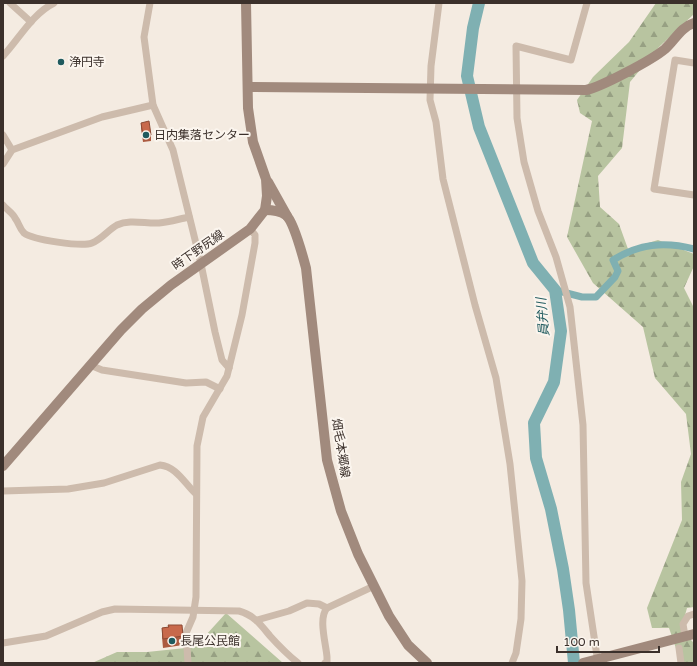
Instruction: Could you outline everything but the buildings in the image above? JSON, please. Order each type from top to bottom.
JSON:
[{"type":"main road","points":[[246,3],[248,108],[253,142],[266,178],[267,196],[265,210],[277,211],[287,216]]},
{"type":"main road","points":[[248,87],[586,90],[595,88],[664,50],[684,28],[694,23]]},
{"type":"main road","name":"畑毛本郷線","points":[[266,178],[287,216],[299,242],[306,268],[327,460],[341,511],[358,554],[389,616],[408,645],[427,663]]},
{"type":"main road","name":"時下野尻線","points":[[3,466],[90,365],[142,309],[171,285],[250,229],[265,210]]},
{"type":"main road","points":[[592,662],[689,635]]},
{"type":"street","points":[[10,3],[31,22]]},
{"type":"street","points":[[3,56],[31,22],[47,6],[54,3]]},
{"type":"street","points":[[150,3],[144,37],[153,105],[172,150],[201,264],[220,353],[222,360],[229,368]]},
{"type":"street","points":[[439,3],[433,89],[430,100],[436,122],[443,179],[475,305],[496,378],[510,464],[522,581],[521,619],[516,653],[512,663]]},
{"type":"street","points":[[587,3],[571,60],[516,46],[513,89],[524,162],[540,215],[556,257],[570,307],[583,425],[586,583],[592,662]]},
{"type":"street","points":[[694,63],[675,60],[654,189],[694,195]]},
{"type":"street","points":[[3,164],[12,150],[102,117],[153,105]]},
{"type":"street","points":[[3,135],[12,150]]},
{"type":"street","points":[[3,205],[9,213],[15,217],[19,227],[25,234],[40,240],[81,244],[90,244],[97,241],[117,225],[145,221],[157,223],[189,217]]},
{"type":"street","points":[[188,663],[186,633],[193,617],[196,597],[197,446],[203,417],[227,376],[242,315],[255,243],[255,235],[250,229]]},
{"type":"street","points":[[90,365],[102,370],[186,383],[206,382],[220,389]]},
{"type":"street","points":[[3,491],[68,489],[104,483],[160,465],[168,466],[175,470],[187,486],[196,494]]},
{"type":"street","points":[[324,663],[326,662],[327,657],[323,618],[324,611],[327,608],[374,586]]},
{"type":"street","points":[[257,620],[289,611],[307,603],[319,604],[327,608]]},
{"type":"street","points":[[3,643],[46,636],[102,612],[115,609],[239,611],[247,613],[257,620],[270,637],[298,663]]},
{"type":"street","points":[[689,635],[683,624],[688,616],[694,614]]},
{"type":"street","points":[[679,648],[681,663]]},
{"type":"green space","points":[[656,3],[694,3],[694,14],[659,47],[630,82],[622,148],[598,176],[600,207],[619,224],[628,249],[658,240],[694,254],[694,266],[684,288],[694,308],[694,607],[687,608],[681,630],[694,643],[694,663],[681,663],[669,628],[652,628],[647,608],[682,520],[681,482],[691,454],[686,414],[655,378],[643,327],[593,283],[567,237],[592,121],[580,113],[577,100],[593,77],[629,42]]},
{"type":"green space","points":[[226,613],[283,663],[92,663],[117,652],[147,652],[195,647]]},
{"type":"waterway","name":"員弁川","points":[[479,3],[473,28],[467,76],[479,127],[533,263],[555,290],[561,331],[554,382],[534,423],[536,458],[551,509],[563,569],[574,663]]},
{"type":"waterway","points":[[555,290],[582,297],[596,297],[615,277],[618,271],[613,260],[632,250],[642,247],[662,245],[672,245],[694,249]]},
{"type":"place","name":"浄円寺","points":[[61,62]]},
{"type":"place","name":"日内集落センター","points":[[146,135]]},
{"type":"place","name":"長尾公民館","points":[[172,641]]}]
